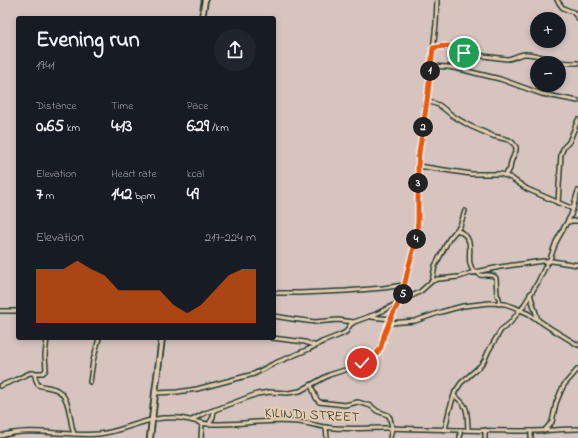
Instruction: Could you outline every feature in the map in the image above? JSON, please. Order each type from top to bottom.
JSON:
[{"type":"main road","points":[[202,16],[205,0]]},
{"type":"main road","points":[[150,438],[154,393],[162,340]]},
{"type":"street","points":[[191,420],[205,413],[257,394],[270,392],[295,392],[304,389],[329,375],[348,369],[371,358],[376,355],[381,347],[384,335],[400,301],[416,241],[418,220],[419,153],[436,24],[436,0]]},
{"type":"street","points":[[557,0],[562,7],[573,12],[578,18]]},
{"type":"street","points":[[433,48],[447,45],[455,47],[468,54],[507,59],[512,59],[524,54],[541,56],[563,62],[578,63]]},
{"type":"street","points":[[431,66],[464,70],[475,74],[500,79],[542,94],[578,101]]},
{"type":"street","points":[[427,101],[439,105],[473,127],[493,136],[509,140],[513,143],[516,150],[508,172],[505,175]]},
{"type":"street","points":[[558,203],[561,154],[564,146],[569,142],[578,120]]},
{"type":"street","points":[[418,166],[471,174],[495,173],[505,175],[527,189],[573,209]]},
{"type":"street","points":[[445,430],[449,411],[460,383],[484,362],[489,350],[501,330],[510,323],[521,310],[549,262],[556,242],[568,222],[578,191]]},
{"type":"street","points":[[432,281],[435,266],[449,239],[460,226],[465,210]]},
{"type":"street","points":[[568,222],[578,222]]},
{"type":"street","points":[[457,230],[464,234],[470,242],[470,262],[472,270],[480,275],[494,275],[496,278],[499,304]]},
{"type":"street","points":[[154,393],[196,389],[249,376],[346,332],[350,325],[354,322],[414,295],[432,281],[438,279],[462,277],[476,272],[512,265],[549,262],[578,264]]},
{"type":"street","points":[[276,293],[346,291],[404,285]]},
{"type":"street","points":[[530,294],[538,320]]},
{"type":"street","points":[[369,316],[402,323],[415,321],[463,306],[490,303],[505,304],[521,310],[578,345]]},
{"type":"street","points":[[0,312],[16,310]]},
{"type":"street","points":[[276,316],[315,322],[338,320],[354,322]]},
{"type":"street","points":[[276,338],[305,342],[316,346]]},
{"type":"street","points":[[0,386],[30,373],[43,372],[45,370],[47,340]]},
{"type":"street","points":[[90,382],[93,361],[98,340]]},
{"type":"street","points":[[544,431],[552,422],[556,403],[561,391],[578,369]]},
{"type":"street","points":[[34,373],[36,383],[54,389],[64,395],[74,434]]},
{"type":"street","points":[[311,385],[317,401],[345,405],[358,402],[371,406],[377,411],[389,415],[392,428],[390,438]]},
{"type":"street","points":[[454,396],[465,406],[468,430]]},
{"type":"street","points":[[209,424],[213,417],[214,410]]},
{"type":"street","name":"KILINDI STREET","points":[[0,436],[26,432],[68,436],[74,434],[107,433],[136,423],[178,418],[209,424],[298,422],[340,429],[392,428],[544,431],[578,429]]},
{"type":"street","points":[[201,438],[202,423]]},
{"type":"street","points":[[326,427],[327,438]]},
{"type":"street","points":[[460,430],[460,438]]},
{"type":"street","points":[[485,430],[485,438]]},
{"type":"street","points":[[531,431],[531,438]]},
{"type":"street","points":[[93,434],[94,438]]},
{"type":"route","points":[[362,363],[376,355],[381,347],[391,318],[402,296],[416,241],[418,220],[419,153],[433,48],[447,45],[453,46],[464,53]]}]
